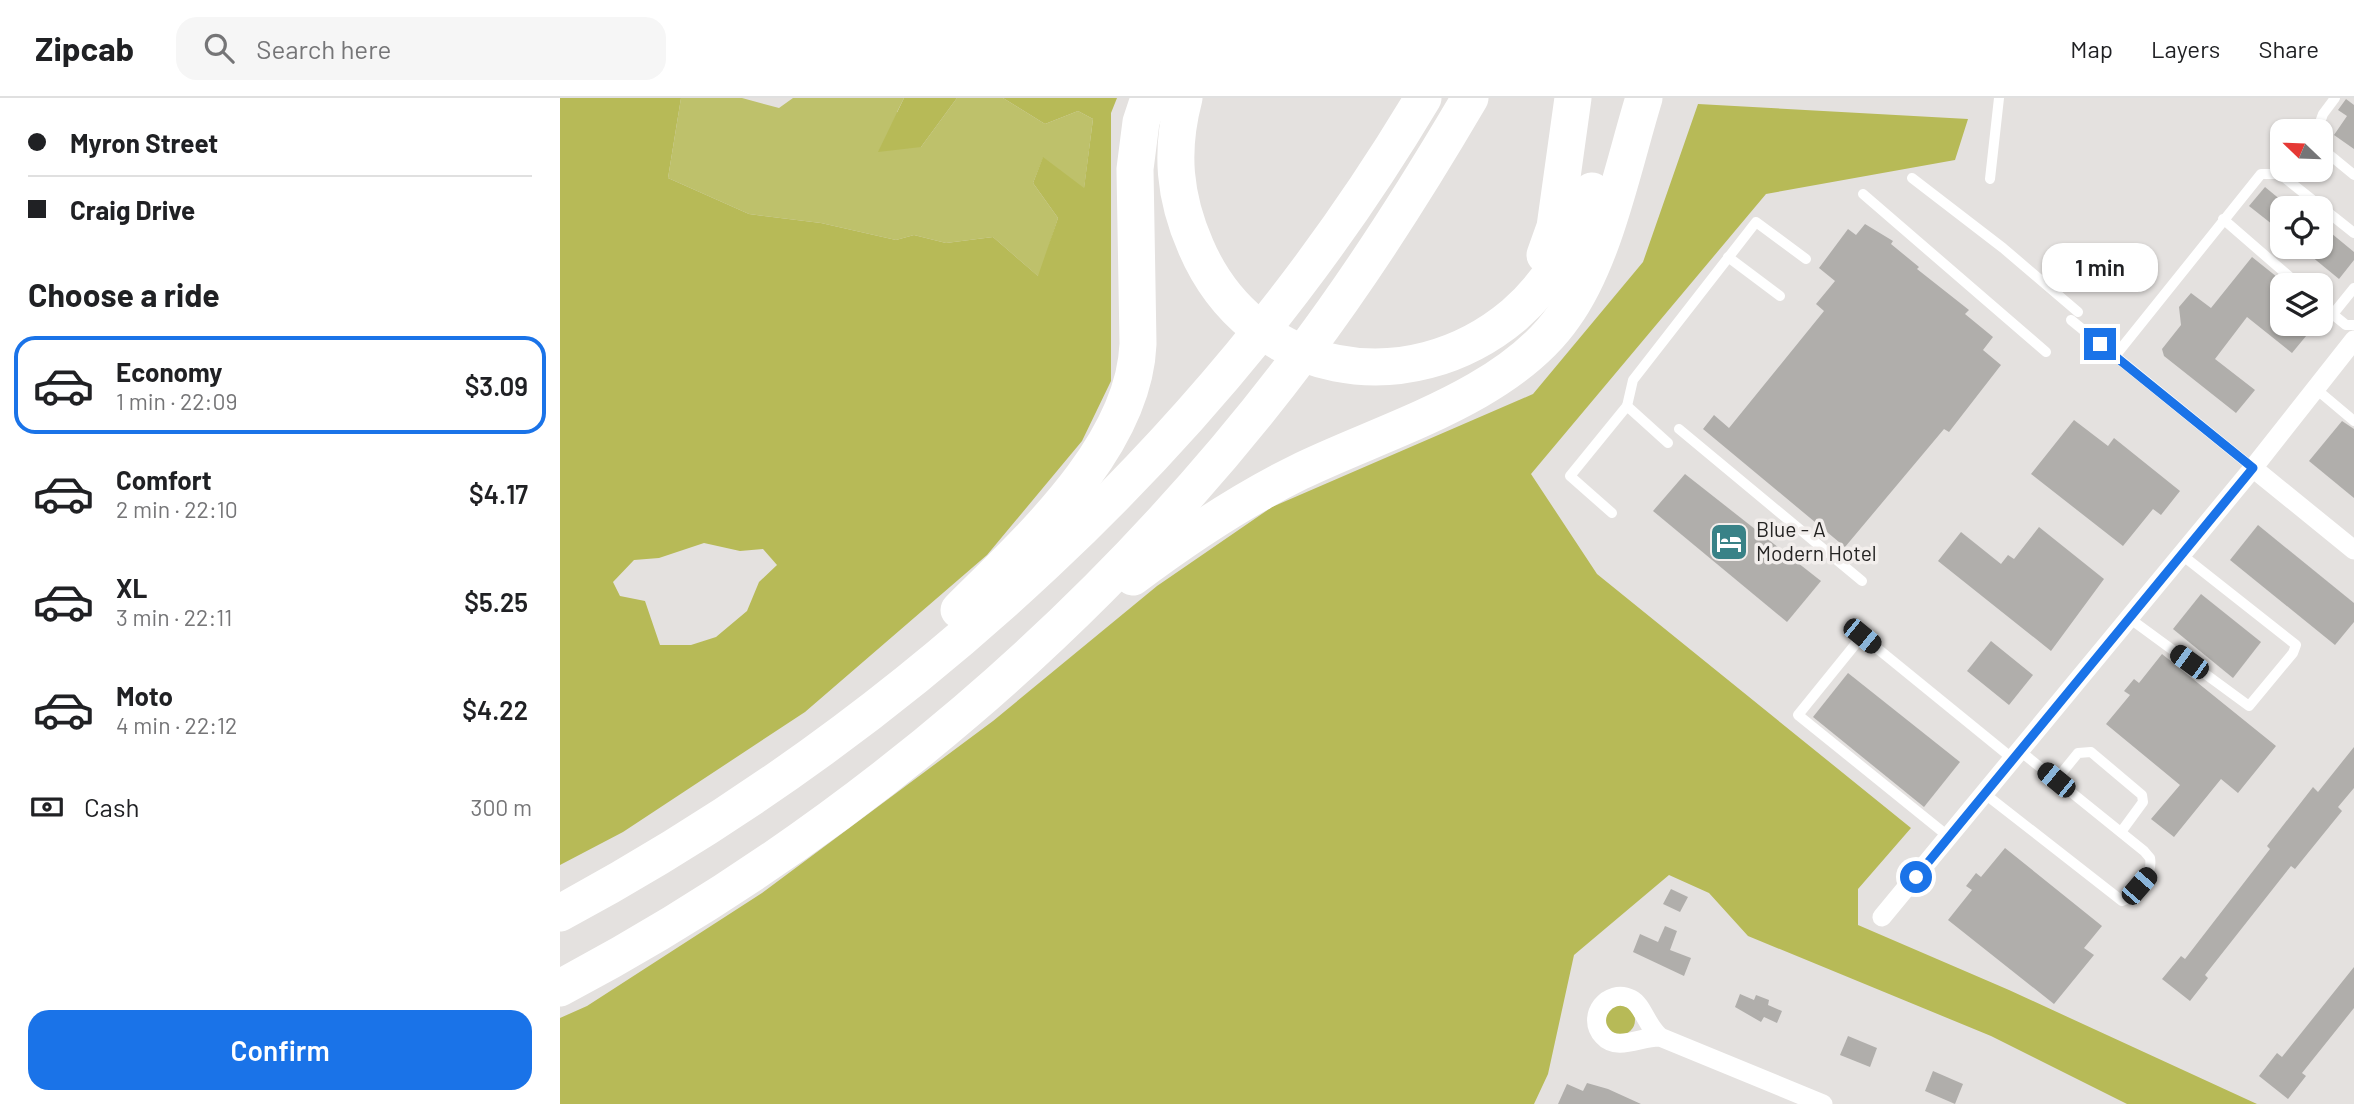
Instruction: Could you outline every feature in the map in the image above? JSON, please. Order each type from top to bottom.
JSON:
[{"type":"highway","points":[[782,777],[1002,566],[1094,461],[1115,429],[1131,392],[1138,357],[1135,161],[1141,122],[1149,98]]},
{"type":"highway","points":[[1184,98],[1176,137],[1176,181],[1181,206],[1194,243],[1212,280],[1236,311],[1264,334],[1306,356],[1340,365],[1372,368],[1404,365],[1448,353],[1487,334],[1514,315],[1560,263],[1582,218],[1625,98]]},
{"type":"highway","points":[[1194,243],[1187,206],[1186,168],[1190,140],[1205,98]]},
{"type":"highway","points":[[560,913],[685,841],[782,777],[924,670],[1023,583],[1140,467],[1238,355],[1347,215],[1423,98]]},
{"type":"highway","points":[[971,706],[1122,564],[1187,494],[1277,387],[1334,311],[1387,233],[1470,98]]},
{"type":"highway","points":[[1448,353],[1485,331],[1510,309],[1546,254],[1555,227],[1573,98]]},
{"type":"highway","points":[[560,988],[681,918],[781,853],[877,782],[1135,576],[1207,524],[1297,473],[1489,384],[1527,358],[1561,321],[1588,273],[1644,98]]},
{"type":"street","points":[[1882,917],[2182,555],[2354,340]]},
{"type":"street","points":[[2253,468],[2354,550]]},
{"type":"street","points":[[1660,1037],[1823,1104]]},
{"type":"lane","points":[[1990,179],[1999,98]]},
{"type":"lane","points":[[2321,119],[2335,98]]},
{"type":"lane","points":[[2333,158],[2354,175]]},
{"type":"lane","points":[[2115,356],[2253,181],[2271,172],[2287,178],[2354,233]]},
{"type":"lane","points":[[1912,178],[2003,248],[2115,356],[2253,468]]},
{"type":"lane","points":[[1863,194],[2046,352]]},
{"type":"lane","points":[[2223,219],[2285,273]]},
{"type":"lane","points":[[1612,513],[1570,476],[1627,406],[1633,380],[1756,222],[1806,260]]},
{"type":"lane","points":[[1728,257],[1780,296]]},
{"type":"lane","points":[[2353,292],[2333,314],[2346,325],[2354,325]]},
{"type":"lane","points":[[2316,389],[2354,421]]},
{"type":"lane","points":[[1627,406],[1668,443]]},
{"type":"lane","points":[[1679,429],[1862,582]]},
{"type":"lane","points":[[2129,618],[2249,706],[2293,653],[2296,645],[2182,555]]},
{"type":"lane","points":[[1949,837],[1798,715],[1862,636],[2017,755],[2056,780],[2144,851],[2152,866],[2150,874],[2128,899],[2122,901],[1985,794]]},
{"type":"lane","points":[[2056,780],[2078,753],[2091,752],[2142,795],[2143,802],[2121,832]]},
{"type":"green space","points":[[681,98],[742,98],[779,108],[793,98],[904,98],[897,112],[921,147],[957,98],[1003,98],[1045,124],[1078,111],[1093,119],[1084,189],[1043,158],[1033,183],[1058,218],[1039,277],[993,237],[946,243],[914,235],[896,240],[821,223],[749,214],[668,178]]},
{"type":"shaded area","points":[[560,98],[681,98],[668,178],[749,214],[821,223],[896,240],[914,235],[946,243],[993,237],[1038,276],[1058,218],[1033,183],[1043,157],[1084,188],[1093,119],[1078,111],[1045,124],[1003,98],[1117,98],[1111,113],[1111,381],[1082,441],[987,555],[805,712],[623,832],[560,865]],"holes":[[[704,543],[740,551],[763,549],[777,565],[759,582],[747,611],[716,637],[691,645],[660,645],[645,601],[620,596],[613,582],[634,560],[659,558]]]},
{"type":"shaded area","points":[[904,98],[957,98],[921,147],[878,152]]},
{"type":"shaded area","points":[[1698,104],[1968,119],[1955,160],[1766,194],[1531,474],[1597,574],[1911,828],[1858,889],[1858,925],[2009,990],[2257,1104],[2127,1104],[1991,1036],[1748,936],[1709,893],[1669,875],[1574,955],[1548,1074],[1534,1104],[560,1104],[560,1018],[587,1006],[762,893],[993,721],[1157,586],[1272,507],[1533,394],[1643,262]]},
{"type":"shaded area","points":[[1620,1005],[1626,1006],[1634,1014],[1634,1026],[1626,1034],[1620,1035],[1614,1034],[1606,1026],[1605,1020],[1606,1014],[1614,1006]]},
{"type":"building","points":[[2346,99],[2354,105],[2354,149],[2334,135],[2347,116],[2338,110]]},
{"type":"building","points":[[2265,187],[2276,196],[2270,196],[2270,223],[2249,206]]},
{"type":"building","points":[[1865,224],[1893,241],[1891,244],[1919,267],[1917,269],[1969,310],[1965,314],[1993,337],[1983,350],[2001,365],[1949,432],[1944,429],[1845,547],[1703,429],[1714,415],[1729,428],[1824,311],[1816,304],[1835,281],[1819,268],[1848,229],[1856,235]]},
{"type":"building","points":[[2333,235],[2354,252],[2354,260],[2339,279],[2315,259],[2333,259]]},
{"type":"building","points":[[2252,257],[2272,273],[2270,335],[2247,317],[2215,359],[2255,390],[2236,413],[2164,356],[2162,349],[2181,325],[2179,307],[2191,293],[2211,308]]},
{"type":"building","points":[[2271,336],[2306,336],[2292,353]]},
{"type":"building","points":[[2074,420],[2108,446],[2114,438],[2180,491],[2161,515],[2153,509],[2123,546],[2031,474]]},
{"type":"building","points":[[2342,421],[2354,429],[2354,498],[2309,461]]},
{"type":"building","points":[[1685,474],[1821,581],[1787,622],[1653,511]]},
{"type":"building","points":[[2258,525],[2354,603],[2354,622],[2335,645],[2230,560]]},
{"type":"building","points":[[2039,527],[2104,579],[2051,651],[1938,561],[1961,532],[2001,564],[2008,555],[2014,559]]},
{"type":"building","points":[[2201,594],[2261,642],[2233,678],[2173,629]]},
{"type":"building","points":[[1991,641],[2033,675],[2009,705],[1967,671]]},
{"type":"building","points":[[2162,654],[2276,746],[2238,793],[2221,779],[2174,837],[2151,819],[2180,785],[2106,724],[2130,695],[2124,691],[2134,679],[2139,683]]},
{"type":"building","points":[[1848,673],[1960,762],[1924,807],[1813,717]]},
{"type":"building","points":[[2354,747],[2354,788],[2338,807],[2342,811],[2295,869],[2291,866],[2205,975],[2208,978],[2190,1001],[2162,979],[2181,956],[2185,959],[2270,849],[2267,846],[2313,787],[2318,792]]},
{"type":"building","points":[[2005,848],[2102,926],[2084,948],[2094,955],[2054,1004],[1948,920],[1972,890],[1966,886],[1976,873],[1981,877]]},
{"type":"building","points":[[1671,889],[1688,897],[1680,912],[1663,904]]},
{"type":"building","points":[[1665,926],[1677,931],[1670,950],[1691,958],[1684,976],[1633,952],[1640,934],[1658,942]]},
{"type":"building","points":[[2354,967],[2354,1008],[2302,1073],[2306,1076],[2288,1099],[2259,1076],[2277,1053],[2282,1057]]},
{"type":"building","points":[[1740,994],[1754,1000],[1756,995],[1769,1000],[1768,1005],[1782,1011],[1777,1023],[1764,1017],[1761,1022],[1735,1007]]},
{"type":"building","points":[[1848,1036],[1877,1048],[1870,1067],[1840,1055]]},
{"type":"building","points":[[1933,1071],[1963,1084],[1955,1104],[1925,1091]]},
{"type":"building","points":[[1587,1083],[1641,1104],[1558,1104],[1567,1084],[1583,1091]]},
{"type":"place","name":"Blue - A Modern Hotel","points":[[1729,542]]},
{"type":"route","points":[[1916,877],[2253,468],[2100,344]]}]
